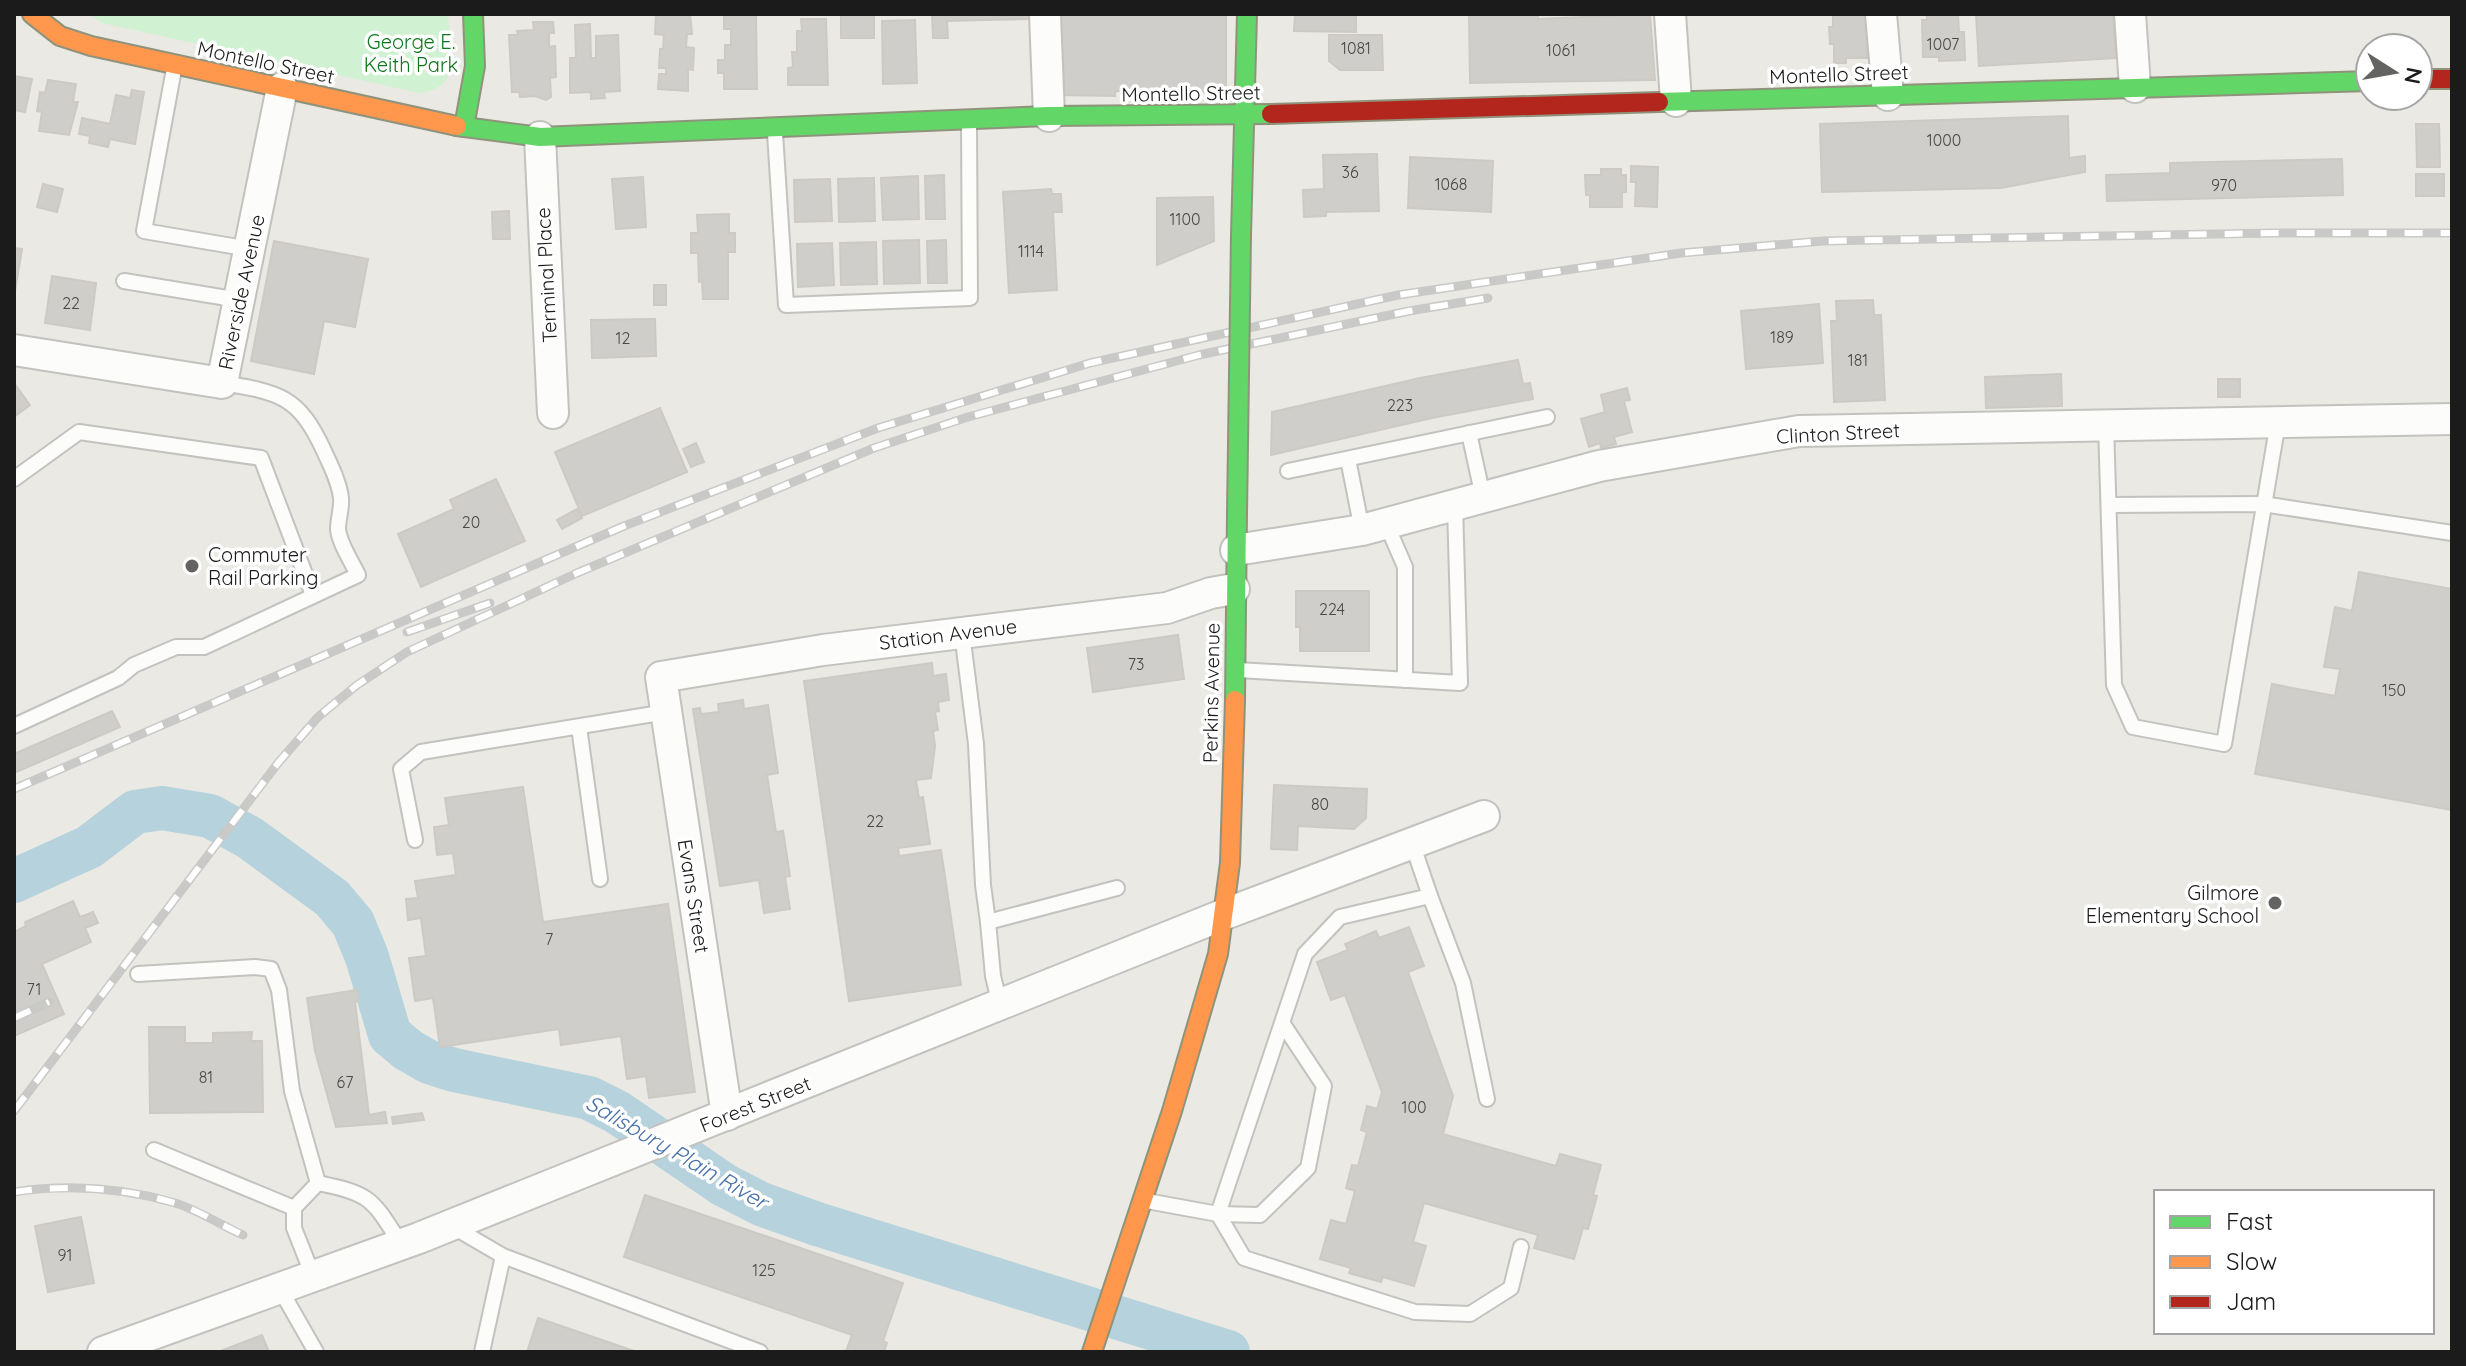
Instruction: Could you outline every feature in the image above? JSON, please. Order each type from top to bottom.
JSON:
[{"type":"main road","name":"Montello Street","points":[[32,14],[54,32],[75,42],[464,127],[540,137],[1049,116],[1245,115],[2354,81]]},
{"type":"main road","points":[[464,127],[475,66],[473,14]]},
{"type":"main road","name":"Perkins Avenue","points":[[1093,1349],[1204,1008],[1225,914],[1232,792],[1247,14]]},
{"type":"street","points":[[1045,14],[1049,116]]},
{"type":"street","points":[[1670,14],[1676,101]]},
{"type":"street","points":[[1881,14],[1888,95]]},
{"type":"street","points":[[2130,14],[2135,87]]},
{"type":"street","name":"Riverside Avenue","points":[[14,350],[222,383],[282,88]]},
{"type":"street","name":"Terminal Place","points":[[540,137],[553,413]]},
{"type":"street","name":"Clinton Street","points":[[1236,550],[1374,526],[1599,466],[1799,431],[2452,419]]},
{"type":"street","name":"Station Avenue","points":[[661,677],[823,650],[1167,608],[1211,593],[1234,589]]},
{"type":"street","name":"Evans Street","points":[[661,677],[727,1115]]},
{"type":"street","name":"Forest Street","points":[[103,1352],[450,1225],[1225,914],[1484,816]]},
{"type":"lane","points":[[175,65],[144,231],[250,249]]},
{"type":"lane","points":[[775,128],[786,305],[970,298],[969,120]]},
{"type":"lane","points":[[124,281],[239,300]]},
{"type":"lane","points":[[14,726],[118,678],[134,665],[176,647],[204,647],[358,575],[338,531],[341,499],[333,471],[313,428],[301,411],[270,392],[222,383]]},
{"type":"lane","points":[[1288,471],[1547,417]]},
{"type":"lane","points":[[2106,425],[2114,685],[2133,727],[2224,744],[2279,421]]},
{"type":"lane","points":[[14,479],[79,432],[261,458],[313,595]]},
{"type":"lane","points":[[1234,670],[1460,683],[1469,501],[1469,433]]},
{"type":"lane","points":[[1348,459],[1374,526],[1405,567],[1405,680]]},
{"type":"lane","points":[[2109,505],[2263,504],[2452,533]]},
{"type":"lane","points":[[962,633],[976,744],[983,885],[993,976],[1000,1005]]},
{"type":"lane","points":[[415,840],[401,769],[421,752],[666,712]]},
{"type":"lane","points":[[579,727],[600,879]]},
{"type":"lane","points":[[1412,843],[1463,983],[1487,1099]]},
{"type":"lane","points":[[988,922],[1117,888]]},
{"type":"lane","points":[[1430,896],[1340,917],[1305,954],[1218,1214],[1244,1258],[1415,1312],[1470,1314],[1511,1288],[1521,1247]]},
{"type":"lane","points":[[138,974],[255,967],[271,969],[279,990],[292,1091],[318,1183]]},
{"type":"lane","points":[[1143,1200],[1218,1214],[1260,1215],[1308,1168],[1324,1086],[1283,1024]]},
{"type":"lane","points":[[154,1150],[294,1208]]},
{"type":"lane","points":[[313,1276],[294,1228],[294,1208],[318,1183]]},
{"type":"lane","points":[[318,1183],[365,1196],[401,1244]]},
{"type":"lane","points":[[450,1225],[503,1256],[760,1352]]},
{"type":"lane","points":[[482,1352],[503,1256]]},
{"type":"lane","points":[[280,1289],[316,1352]]},
{"type":"green space","name":"George E. Keith Park","points":[[89,14],[448,14],[452,64],[443,83],[434,90],[419,93],[102,23]]},
{"type":"building","points":[[656,14],[690,14],[692,34],[687,34],[686,47],[694,48],[693,70],[688,69],[688,91],[658,89],[659,74],[666,74],[666,68],[659,68],[664,35],[655,34]]},
{"type":"building","points":[[724,14],[756,14],[757,89],[724,89],[724,73],[718,73],[718,60],[725,60],[725,45],[731,45],[731,29],[724,29]]},
{"type":"building","points":[[841,14],[874,14],[874,38],[841,38]]},
{"type":"building","points":[[932,14],[1029,14],[1029,19],[947,21],[948,38],[933,38]]},
{"type":"building","points":[[1061,14],[1226,14],[1226,92],[1115,91],[1115,96],[1060,95]]},
{"type":"building","points":[[1295,14],[1356,14],[1356,32],[1294,31]]},
{"type":"building","points":[[1469,14],[1538,14],[1538,19],[1650,14],[1655,80],[1470,83]]},
{"type":"building","points":[[1833,14],[1866,14],[1867,58],[1846,58],[1846,63],[1834,63],[1834,44],[1830,44],[1829,27],[1833,27]]},
{"type":"building","points":[[1927,14],[1958,14],[1959,32],[1964,32],[1965,60],[1939,61],[1939,57],[1923,57],[1922,20],[1927,20]]},
{"type":"building","points":[[1976,14],[2113,14],[2116,58],[1979,66]]},
{"type":"building","points":[[801,19],[826,19],[828,85],[788,85],[788,68],[793,67],[792,52],[797,52],[797,31],[802,31]]},
{"type":"building","points":[[915,20],[917,83],[883,84],[882,21]]},
{"type":"building","points":[[533,22],[553,22],[554,33],[549,33],[549,47],[555,46],[556,77],[550,78],[551,97],[546,100],[535,96],[520,97],[519,92],[512,92],[509,35],[534,30]]},
{"type":"building","points":[[590,24],[591,58],[596,58],[596,36],[618,35],[620,91],[604,92],[605,98],[591,99],[591,92],[570,93],[570,58],[576,58],[575,25]]},
{"type":"building","points":[[1329,35],[1382,35],[1383,70],[1340,70],[1329,61]]},
{"type":"building","points":[[14,76],[32,79],[25,112],[14,110]]},
{"type":"building","points":[[48,80],[76,84],[73,102],[78,102],[69,135],[39,131],[42,112],[37,111],[40,92],[45,93]]},
{"type":"building","points":[[132,90],[144,92],[135,144],[110,139],[108,147],[89,143],[90,136],[79,134],[82,118],[110,124],[116,95],[130,98]]},
{"type":"building","points":[[2068,116],[2069,158],[2085,156],[2085,172],[2001,188],[1822,192],[1820,124]]},
{"type":"building","points":[[2416,124],[2439,124],[2440,167],[2417,167]]},
{"type":"building","points":[[1377,154],[1379,211],[1326,212],[1326,216],[1304,217],[1303,190],[1324,189],[1323,155]]},
{"type":"building","points":[[1410,157],[1493,161],[1491,212],[1408,208]]},
{"type":"building","points":[[2342,159],[2343,195],[2107,201],[2106,175],[2170,173],[2170,163]]},
{"type":"building","points":[[1631,166],[1658,167],[1657,207],[1635,206],[1636,182],[1631,182]]},
{"type":"building","points":[[1601,169],[1621,169],[1621,175],[1626,175],[1622,207],[1590,207],[1585,175],[1601,175]]},
{"type":"building","points":[[2416,174],[2444,174],[2444,196],[2416,196]]},
{"type":"building","points":[[944,175],[945,219],[926,219],[925,176]]},
{"type":"building","points":[[918,176],[919,219],[883,220],[881,178]]},
{"type":"building","points":[[643,177],[646,227],[616,229],[612,179]]},
{"type":"building","points":[[874,178],[875,221],[839,222],[838,179]]},
{"type":"building","points":[[830,179],[832,221],[795,222],[794,180]]},
{"type":"building","points":[[43,184],[63,189],[57,212],[37,207]]},
{"type":"building","points":[[1051,189],[1052,194],[1061,194],[1062,212],[1053,212],[1057,290],[1009,293],[1003,192]]},
{"type":"building","points":[[1213,197],[1214,241],[1157,265],[1157,198]]},
{"type":"building","points":[[509,211],[510,239],[493,239],[492,212]]},
{"type":"building","points":[[729,214],[729,233],[735,233],[735,252],[728,252],[728,299],[703,299],[698,253],[691,253],[691,233],[698,233],[697,215]]},
{"type":"building","points":[[919,240],[920,283],[884,284],[883,241]]},
{"type":"building","points":[[946,240],[947,283],[928,283],[927,241]]},
{"type":"building","points":[[274,241],[368,259],[355,327],[324,321],[314,374],[251,361]]},
{"type":"building","points":[[876,242],[877,284],[841,285],[840,243]]},
{"type":"building","points":[[832,243],[834,285],[798,287],[797,244]]},
{"type":"building","points":[[14,248],[22,249],[14,297]]},
{"type":"building","points":[[52,276],[96,283],[90,330],[45,323]]},
{"type":"building","points":[[654,285],[666,285],[666,305],[654,305]]},
{"type":"building","points":[[1873,300],[1874,315],[1881,315],[1885,400],[1834,402],[1831,321],[1837,321],[1836,301]]},
{"type":"building","points":[[1819,304],[1823,363],[1746,369],[1741,311]]},
{"type":"building","points":[[655,319],[656,356],[592,358],[591,320]]},
{"type":"building","points":[[1518,360],[1523,384],[1530,383],[1533,399],[1432,418],[1271,455],[1272,412],[1420,378]]},
{"type":"building","points":[[2061,374],[2062,406],[1986,408],[1985,377]]},
{"type":"building","points":[[2218,379],[2240,379],[2240,397],[2218,397]]},
{"type":"building","points":[[14,383],[30,405],[14,417]]},
{"type":"building","points":[[1627,388],[1630,400],[1624,401],[1632,432],[1614,437],[1616,444],[1601,448],[1600,443],[1589,447],[1581,419],[1605,412],[1601,395]]},
{"type":"building","points":[[660,408],[687,472],[582,516],[555,452]]},
{"type":"building","points":[[696,443],[704,462],[691,467],[683,449]]},
{"type":"building","points":[[496,479],[525,541],[421,587],[398,534],[454,509],[450,500]]},
{"type":"building","points":[[577,509],[582,518],[562,529],[557,520]]},
{"type":"building","points":[[2359,572],[2452,589],[2452,810],[2255,774],[2272,684],[2335,696],[2340,669],[2324,667],[2335,607],[2352,611]]},
{"type":"building","points":[[1296,591],[1369,591],[1369,651],[1300,651]]},
{"type":"building","points":[[1178,635],[1184,679],[1093,692],[1087,648]]},
{"type":"building","points":[[932,663],[933,676],[946,674],[949,700],[938,702],[939,711],[935,712],[938,730],[933,731],[935,746],[931,778],[916,780],[919,798],[923,797],[930,844],[898,848],[899,856],[941,850],[961,985],[849,1001],[804,681]]},
{"type":"building","points":[[743,700],[744,709],[768,705],[778,773],[767,775],[776,832],[783,831],[790,876],[785,877],[790,909],[764,913],[759,880],[720,886],[693,709],[700,708],[701,714],[719,712],[718,704]]},
{"type":"building","points":[[112,711],[120,727],[14,773],[14,754]]},
{"type":"building","points":[[1274,785],[1367,789],[1366,818],[1354,829],[1298,826],[1297,850],[1271,849]]},
{"type":"building","points":[[523,787],[543,922],[668,904],[695,1092],[649,1098],[646,1076],[627,1079],[621,1036],[561,1045],[559,1029],[440,1047],[433,998],[415,1001],[409,958],[426,956],[421,918],[408,920],[406,899],[418,898],[415,881],[456,875],[453,853],[437,855],[434,827],[449,825],[445,798]]},
{"type":"building","points":[[73,901],[80,917],[93,912],[98,923],[85,928],[91,942],[42,964],[64,1014],[14,1036],[14,932],[26,926],[25,922]]},
{"type":"building","points":[[1409,927],[1424,966],[1408,972],[1453,1096],[1443,1134],[1556,1166],[1560,1154],[1601,1165],[1588,1229],[1583,1228],[1574,1259],[1534,1248],[1538,1235],[1424,1203],[1413,1242],[1426,1246],[1414,1286],[1383,1277],[1381,1282],[1349,1273],[1351,1268],[1320,1259],[1331,1220],[1346,1224],[1355,1191],[1346,1188],[1352,1165],[1358,1166],[1367,1132],[1361,1130],[1367,1106],[1377,1109],[1382,1092],[1345,995],[1331,1000],[1317,962],[1348,950],[1345,944],[1376,931],[1379,938]]},
{"type":"building","points":[[357,990],[359,1001],[355,1002],[369,1115],[385,1112],[387,1123],[336,1127],[315,1051],[307,998]]},
{"type":"building","points":[[149,1027],[185,1027],[185,1043],[213,1043],[213,1033],[252,1032],[251,1041],[262,1041],[263,1112],[150,1113]]},
{"type":"building","points":[[422,1113],[424,1120],[393,1124],[392,1117]]},
{"type":"building","points":[[645,1195],[903,1283],[883,1341],[887,1343],[884,1352],[846,1351],[852,1335],[624,1257]]},
{"type":"building","points":[[81,1217],[94,1283],[48,1292],[35,1226]]},
{"type":"building","points":[[538,1318],[637,1352],[527,1352]]},
{"type":"building","points":[[262,1335],[269,1352],[218,1352]]},
{"type":"waterway","name":"Salisbury Plain River","points":[[14,881],[89,847],[135,812],[162,808],[210,816],[250,838],[332,898],[353,923],[367,957],[390,1035],[429,1062],[589,1098],[617,1112],[724,1185],[761,1204],[1228,1352]]},
{"type":"railway","points":[[14,789],[624,526],[878,428],[1090,363],[1398,295],[1681,253],[1823,241],[2452,233]]},
{"type":"railway","points":[[14,1111],[278,763],[318,717],[357,685],[407,652],[577,573],[874,448],[968,417],[1199,355],[1409,311],[1488,298]]},
{"type":"railway","points":[[407,632],[490,603]]},
{"type":"railway","points":[[14,1018],[49,1002]]},
{"type":"railway","points":[[14,1192],[75,1188],[136,1194],[184,1206],[243,1235]]},
{"type":"traffic: fast","points":[[464,127],[475,66],[473,14]]},
{"type":"traffic: fast","points":[[1241,235],[1247,14]]},
{"type":"traffic: fast","points":[[1659,102],[2354,81]]},
{"type":"traffic: fast","points":[[457,126],[540,137],[1049,116],[1271,114]]},
{"type":"traffic: fast","points":[[1237,514],[1241,235]]},
{"type":"traffic: fast","points":[[1235,700],[1237,514]]},
{"type":"traffic: slow","points":[[32,14],[60,36],[91,46],[457,126]]},
{"type":"traffic: slow","points":[[1092,1352],[1172,1111],[1218,954],[1230,863],[1235,700]]},
{"type":"traffic: jam","points":[[2434,79],[2452,79]]},
{"type":"traffic: jam","points":[[1271,114],[1659,102]]},
{"type":"place","name":"Commuter Rail Parking","points":[[192,566]]},
{"type":"place","name":"Gilmore Elementary School","points":[[2275,903]]}]
